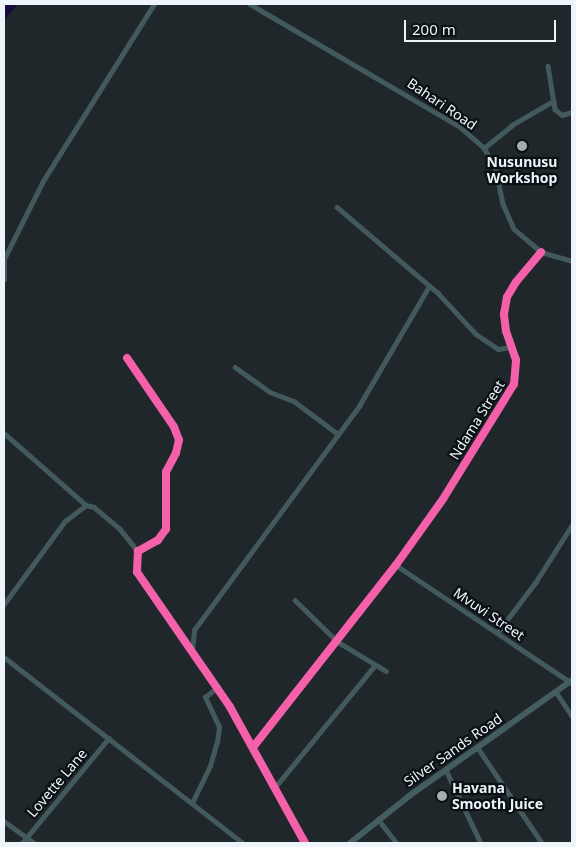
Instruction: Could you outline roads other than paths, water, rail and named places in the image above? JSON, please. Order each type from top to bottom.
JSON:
[{"type":"street","points":[[4,280],[4,259],[43,181],[154,4]]},
{"type":"street","name":"Bahari Road","points":[[250,4],[420,101],[458,126],[484,148],[495,166],[502,204],[514,229],[541,252],[572,261]]},
{"type":"street","points":[[548,66],[553,101],[559,114],[572,112]]},
{"type":"street","points":[[484,148],[512,125],[553,101]]},
{"type":"street","points":[[336,207],[429,286],[460,319],[492,346],[502,350],[511,347]]},
{"type":"street","name":"Ndama Street","points":[[254,746],[338,642],[396,565],[443,499],[514,384],[517,372],[504,314],[507,297],[541,252]]},
{"type":"street","points":[[192,653],[194,630],[338,434],[384,366],[429,286]]},
{"type":"street","points":[[128,358],[174,427],[179,440],[176,454],[166,472],[166,528],[158,540],[138,551]]},
{"type":"street","points":[[234,367],[270,392],[294,401],[338,434]]},
{"type":"street","points":[[4,433],[86,505],[94,507],[120,529],[138,551],[136,566],[141,581],[217,688],[254,746],[305,843]]},
{"type":"street","points":[[4,604],[65,521],[86,505]]},
{"type":"street","points":[[497,633],[535,583],[572,526]]},
{"type":"street","name":"Mvuvi Street","points":[[396,565],[571,681]]},
{"type":"street","points":[[295,600],[338,642],[386,671]]},
{"type":"street","points":[[4,657],[242,843]]},
{"type":"street","points":[[276,786],[375,665]]},
{"type":"street","name":"Silver Sands Road","points":[[350,843],[378,819],[571,681]]},
{"type":"street","points":[[192,803],[210,766],[216,742],[219,727],[205,696],[217,688]]},
{"type":"street","points":[[556,692],[572,716]]},
{"type":"street","name":"Lovette Lane","points":[[22,843],[109,738]]},
{"type":"street","points":[[478,748],[542,843]]},
{"type":"street","points":[[446,770],[481,843]]},
{"type":"street","points":[[378,819],[397,843]]},
{"type":"street","points":[[4,820],[34,843]]},
{"type":"place","name":"Nusunusu Workshop","points":[[522,146]]},
{"type":"place","name":"Havana Smooth Juice","points":[[442,796]]}]
